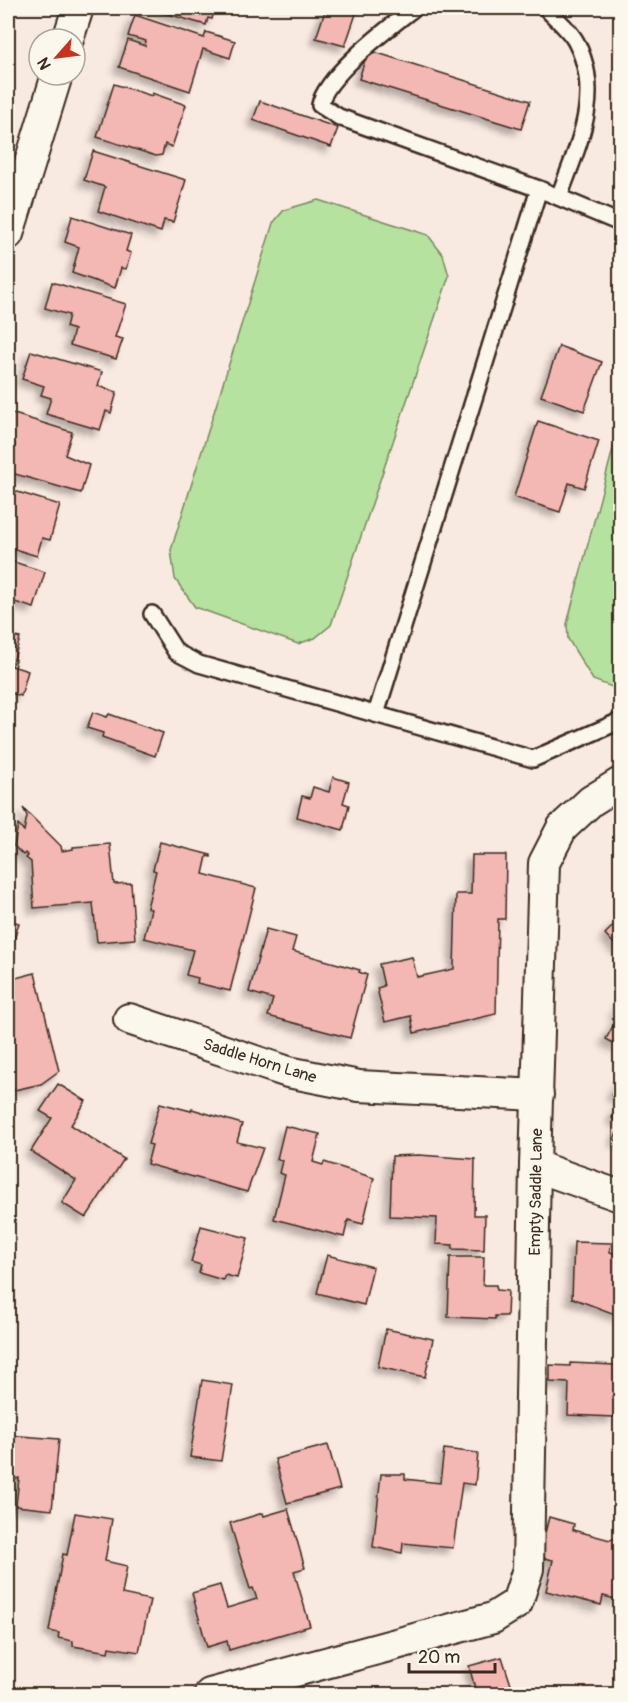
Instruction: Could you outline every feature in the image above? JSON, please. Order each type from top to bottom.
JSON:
[{"type":"street","points":[[72,27],[78,8]]},
{"type":"street","points":[[8,234],[53,87]]},
{"type":"street","name":"Empty Saddle Lane","points":[[210,1695],[493,1618],[517,1603],[528,1569],[535,1166],[544,863],[562,828],[591,801],[621,783]]},
{"type":"street","name":"Saddle Horn Lane","points":[[129,1019],[288,1072],[358,1086],[538,1095]]},
{"type":"street","points":[[535,1166],[621,1196]]},
{"type":"lane","points":[[414,8],[362,49],[322,94],[320,105],[339,117],[539,189],[621,223]]},
{"type":"lane","points":[[546,8],[576,41],[589,76],[588,117],[559,197]]},
{"type":"lane","points":[[376,714],[539,189]]},
{"type":"lane","points":[[152,614],[176,652],[199,664],[533,759],[621,721]]},
{"type":"green space","points":[[318,200],[428,235],[443,255],[449,276],[331,625],[315,638],[298,644],[195,607],[175,579],[171,550],[273,223],[284,210]]},
{"type":"green space","points":[[620,422],[620,690],[593,680],[568,639],[567,624]]},
{"type":"building","points":[[147,8],[215,8],[212,19],[208,18],[206,25]]},
{"type":"building","points":[[326,8],[358,8],[345,46],[316,38]]},
{"type":"building","points":[[135,15],[204,38],[206,32],[235,41],[230,58],[203,49],[190,91],[119,67],[128,40],[145,46],[146,41],[128,36]]},
{"type":"building","points":[[368,50],[530,101],[521,129],[359,79]]},
{"type":"building","points":[[114,84],[152,96],[152,93],[186,105],[172,147],[165,144],[162,155],[156,156],[97,137]]},
{"type":"building","points":[[260,101],[338,128],[331,147],[253,120]]},
{"type":"building","points":[[93,151],[186,180],[173,222],[164,220],[161,232],[98,211],[105,187],[84,180]]},
{"type":"building","points":[[72,216],[131,235],[126,251],[131,253],[126,269],[121,268],[115,288],[72,273],[79,247],[65,242]]},
{"type":"building","points":[[52,282],[126,304],[115,337],[123,339],[116,359],[70,345],[74,330],[66,327],[69,315],[45,308]]},
{"type":"building","points":[[559,346],[602,362],[584,411],[541,396]]},
{"type":"building","points":[[31,351],[102,372],[98,386],[117,392],[111,413],[106,411],[100,430],[46,414],[51,398],[41,395],[44,386],[22,379]]},
{"type":"building","points":[[11,413],[72,432],[65,455],[89,465],[81,493],[8,472],[8,447],[14,449],[15,444],[8,442]]},
{"type":"building","points":[[538,421],[599,441],[584,488],[569,483],[560,512],[514,497]]},
{"type":"building","points":[[8,489],[60,505],[50,540],[42,538],[37,556],[8,547]]},
{"type":"building","points":[[8,560],[45,572],[34,608],[12,601],[8,606]]},
{"type":"building","points":[[8,634],[20,638],[12,666],[28,671],[21,696],[8,692]]},
{"type":"building","points":[[93,712],[107,717],[109,714],[163,733],[155,756],[102,737],[103,733],[87,728]]},
{"type":"building","points":[[333,777],[349,782],[343,803],[349,805],[343,830],[297,817],[302,796],[310,798],[313,787],[329,792]]},
{"type":"building","points":[[23,808],[61,846],[62,851],[73,849],[73,847],[110,844],[114,884],[131,883],[135,939],[97,942],[93,903],[34,908],[31,862],[26,858],[28,856],[25,853],[23,855],[14,846],[18,825],[24,831],[27,816]]},
{"type":"building","points":[[160,842],[211,855],[211,857],[207,856],[203,874],[256,888],[230,991],[197,983],[198,978],[186,975],[193,950],[144,938],[151,909],[147,908],[156,871],[153,870]]},
{"type":"building","points":[[472,855],[506,855],[505,919],[498,919],[496,1014],[414,1033],[411,1016],[385,1022],[377,988],[384,986],[379,964],[412,957],[417,977],[454,969],[456,894],[471,894]]},
{"type":"building","points":[[620,919],[620,950],[605,934]]},
{"type":"building","points":[[8,920],[19,923],[8,960]]},
{"type":"building","points":[[266,929],[296,937],[292,951],[360,970],[359,972],[367,975],[350,1038],[268,1016],[273,999],[249,992]]},
{"type":"building","points":[[35,973],[59,1071],[41,1084],[10,1091],[8,1084],[8,980]]},
{"type":"building","points":[[620,1001],[620,1047],[606,1039],[619,1015],[615,1012]]},
{"type":"building","points":[[620,1078],[620,1099],[612,1094]]},
{"type":"building","points":[[58,1084],[86,1101],[71,1125],[124,1159],[86,1218],[62,1203],[76,1180],[31,1151],[52,1118],[40,1111]]},
{"type":"building","points":[[620,1102],[620,1122],[612,1118]]},
{"type":"building","points":[[160,1103],[191,1111],[192,1109],[242,1124],[237,1142],[263,1148],[247,1192],[147,1164],[152,1145],[148,1144]]},
{"type":"building","points":[[285,1126],[320,1134],[313,1162],[323,1165],[324,1162],[374,1178],[363,1224],[348,1220],[344,1237],[274,1219],[285,1175],[279,1173],[282,1161],[277,1159]]},
{"type":"building","points":[[620,1127],[620,1143],[614,1139]]},
{"type":"building","points":[[419,1155],[475,1159],[474,1215],[485,1215],[484,1250],[452,1249],[453,1245],[436,1244],[437,1218],[390,1216],[392,1156]]},
{"type":"building","points":[[201,1226],[248,1238],[237,1278],[225,1275],[223,1280],[199,1273],[201,1265],[191,1262]]},
{"type":"building","points":[[574,1242],[611,1243],[610,1252],[620,1255],[620,1316],[572,1298]]},
{"type":"building","points":[[327,1255],[373,1267],[364,1305],[317,1293]]},
{"type":"building","points":[[450,1257],[484,1257],[483,1285],[496,1285],[497,1290],[508,1291],[507,1316],[495,1316],[495,1319],[448,1317]]},
{"type":"building","points":[[386,1329],[433,1339],[425,1377],[378,1367]]},
{"type":"building","points":[[570,1363],[616,1365],[617,1404],[615,1404],[614,1417],[568,1415],[569,1383],[550,1382],[550,1365],[570,1366]]},
{"type":"building","points":[[202,1380],[233,1385],[221,1461],[190,1457]]},
{"type":"building","points":[[8,1435],[59,1439],[52,1510],[16,1506],[19,1478],[8,1481]]},
{"type":"building","points":[[328,1445],[340,1489],[287,1503],[275,1459]]},
{"type":"building","points":[[444,1449],[478,1453],[475,1485],[462,1483],[453,1548],[403,1543],[402,1553],[373,1547],[381,1474],[405,1474],[405,1479],[440,1483]]},
{"type":"building","points":[[288,1509],[305,1568],[294,1571],[310,1626],[229,1650],[227,1641],[207,1647],[192,1593],[220,1585],[227,1608],[257,1599],[253,1588],[250,1589],[230,1523],[263,1513],[264,1516]]},
{"type":"building","points":[[75,1513],[112,1519],[105,1561],[127,1566],[122,1594],[150,1600],[139,1652],[109,1647],[108,1652],[73,1646],[73,1641],[58,1638],[59,1633],[49,1631],[63,1554],[67,1555]]},
{"type":"building","points":[[549,1517],[574,1524],[573,1530],[610,1540],[620,1536],[620,1600],[603,1596],[601,1605],[546,1591],[553,1560],[539,1557]]},
{"type":"building","points":[[502,1657],[514,1694],[452,1694],[475,1688],[469,1666]]}]
